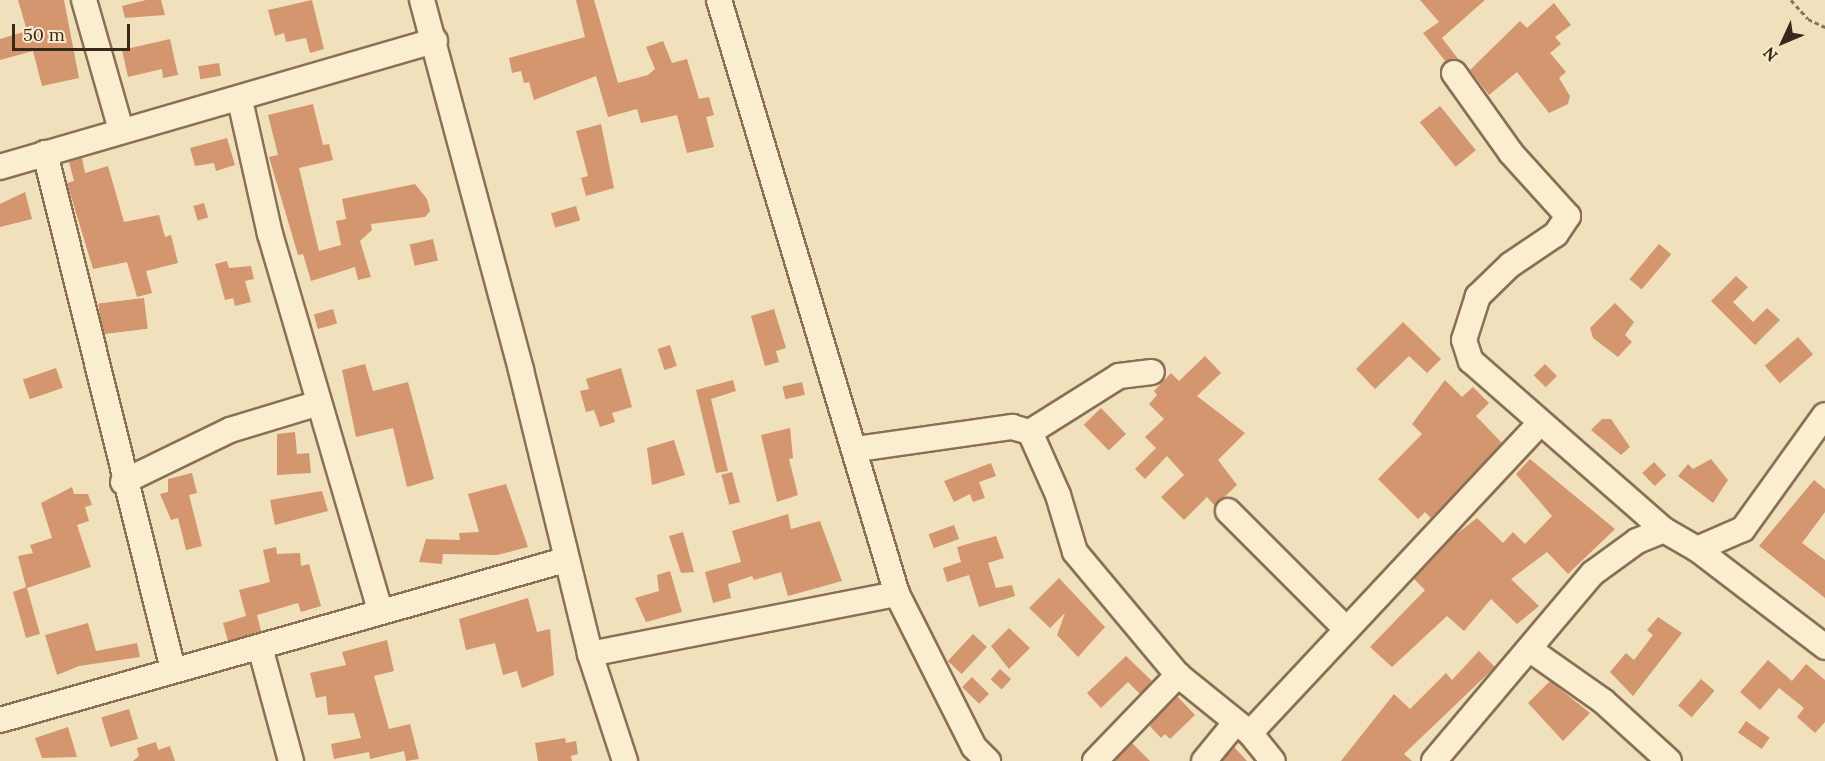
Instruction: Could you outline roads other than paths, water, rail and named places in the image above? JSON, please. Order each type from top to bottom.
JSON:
[{"type":"street","points":[[84,0],[121,130]]},
{"type":"street","points":[[422,0],[435,41],[590,654],[626,761]]},
{"type":"street","points":[[719,0],[857,449],[897,594],[974,747],[988,761]]},
{"type":"street","points":[[0,167],[121,130],[240,100],[435,41]]},
{"type":"street","points":[[1454,73],[1511,153],[1568,216],[1556,234],[1510,265],[1478,296],[1464,340],[1484,376],[1664,530],[1697,549],[1825,647]]},
{"type":"street","points":[[240,100],[270,234],[380,611]]},
{"type":"street","points":[[45,153],[88,310],[123,482],[173,670]]},
{"type":"street","points":[[857,449],[981,430],[1012,427],[1030,432],[1119,376],[1152,372]]},
{"type":"street","points":[[123,482],[230,430],[319,403]]},
{"type":"street","points":[[1697,549],[1743,529],[1822,423]]},
{"type":"street","points":[[1204,761],[1346,629],[1539,424]]},
{"type":"street","points":[[1030,432],[1058,495],[1074,552],[1178,675],[1243,727],[1273,761]]},
{"type":"street","points":[[1228,511],[1346,629]]},
{"type":"street","points":[[1434,761],[1532,651],[1593,573],[1637,541],[1664,530]]},
{"type":"street","points":[[0,720],[565,560]]},
{"type":"street","points":[[590,654],[639,648],[897,594]]},
{"type":"street","points":[[260,647],[291,761]]},
{"type":"street","points":[[1532,651],[1604,702],[1667,760]]},
{"type":"street","points":[[1095,761],[1178,675]]}]
